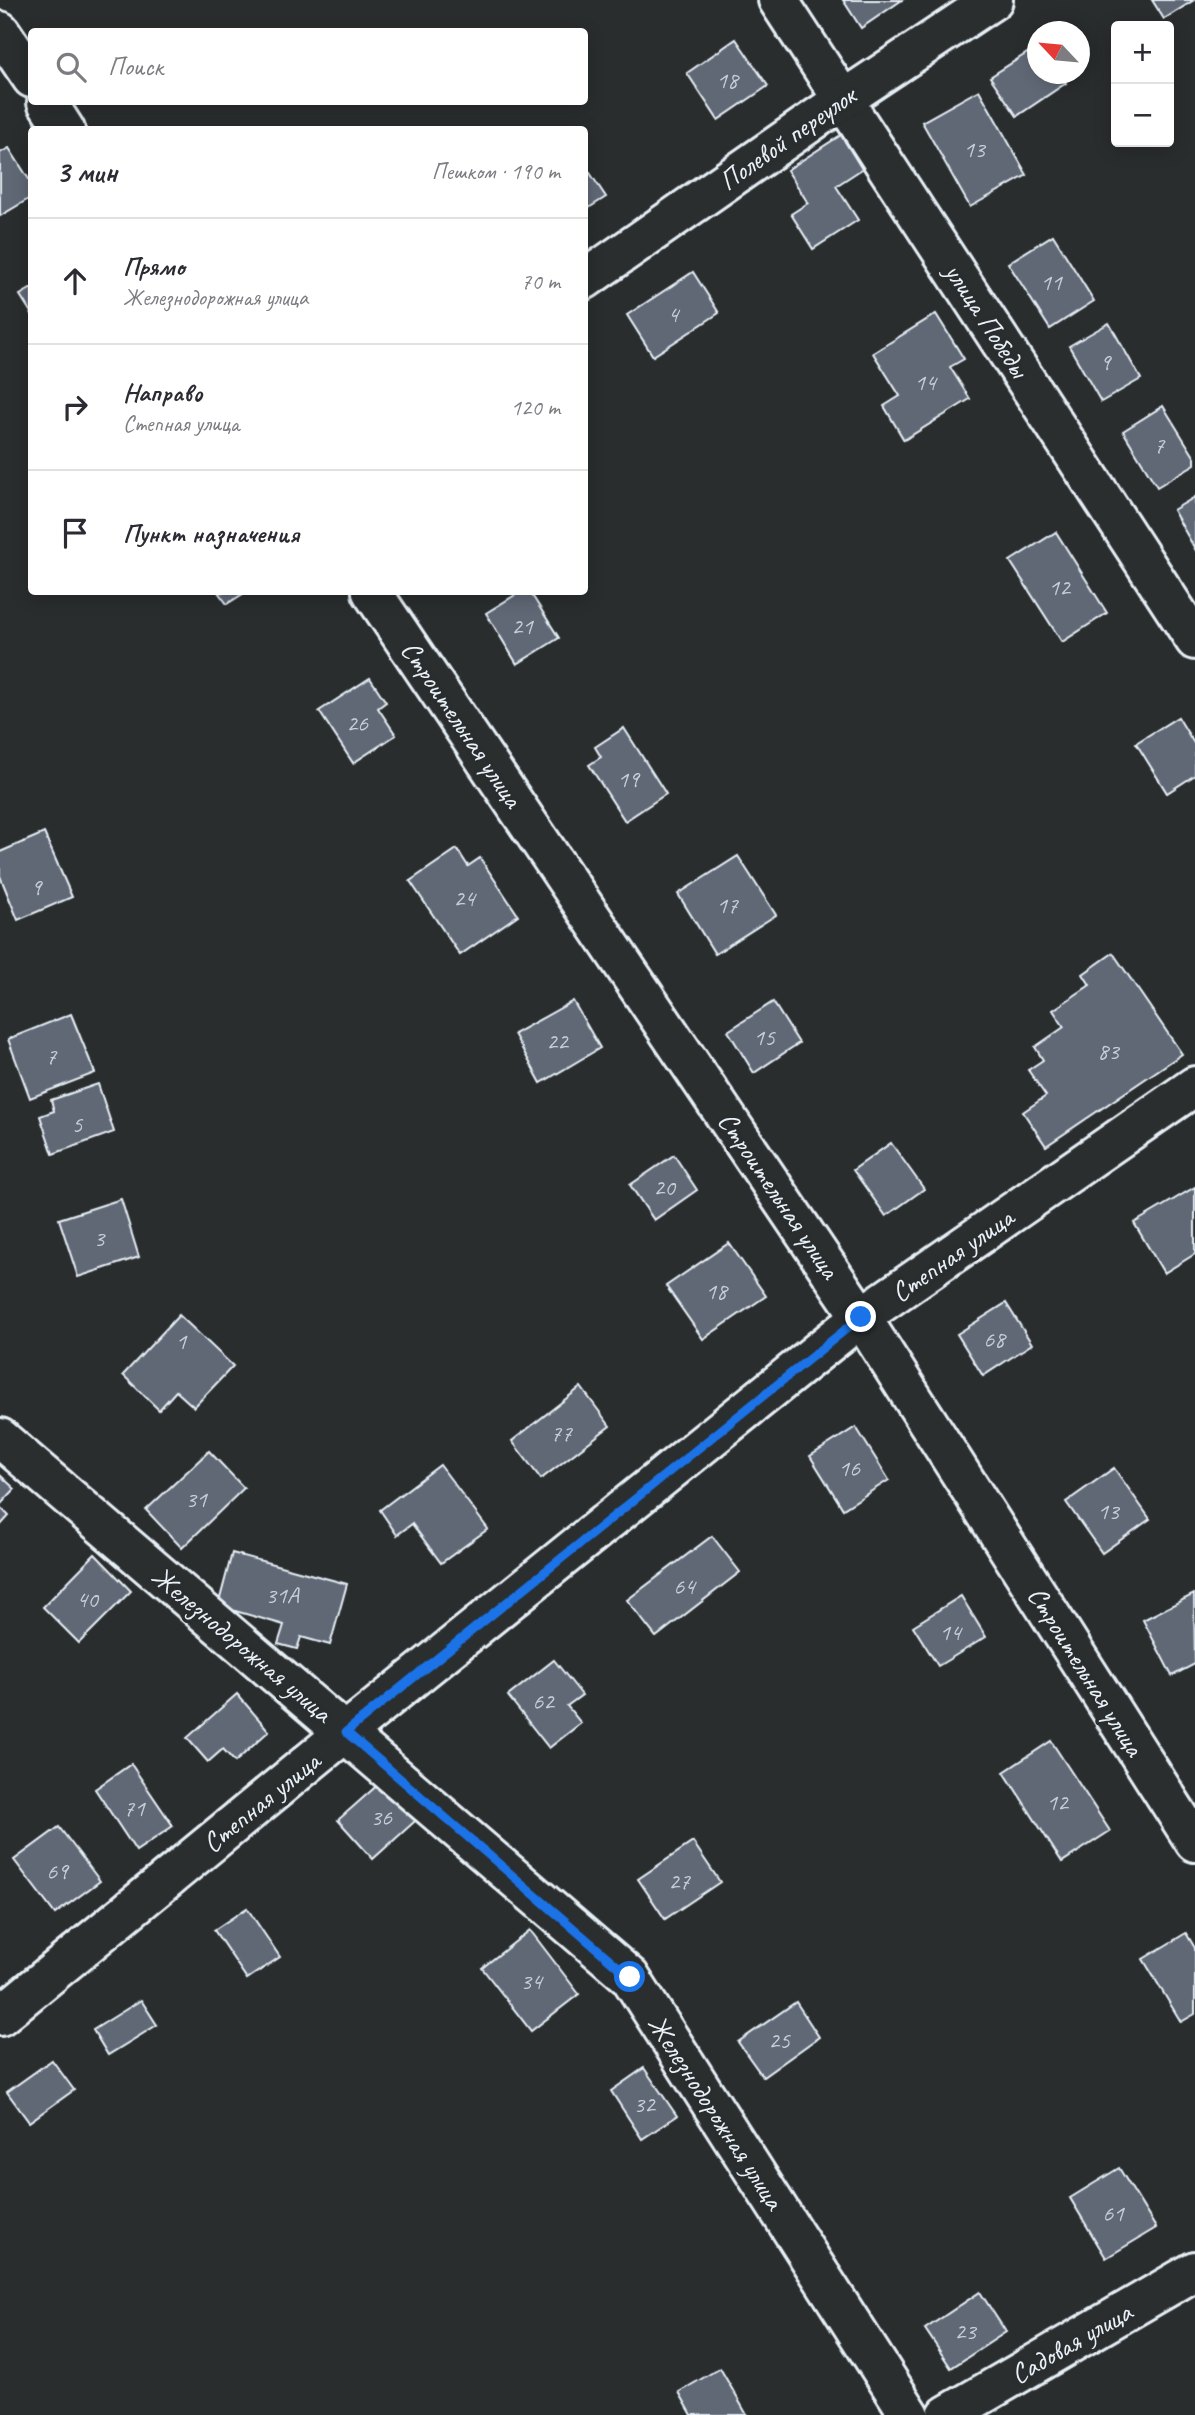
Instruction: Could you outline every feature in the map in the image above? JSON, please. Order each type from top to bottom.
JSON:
[{"type":"street","name":"улица Победы","points":[[778,0],[1195,640]]},
{"type":"street","name":"Полевой переулок","points":[[588,277],[844,99],[993,0]]},
{"type":"street","points":[[0,31],[28,72]]},
{"type":"street","points":[[49,105],[62,126]]},
{"type":"street","name":"Строительная улица","points":[[374,595],[861,1317],[1195,1842]]},
{"type":"street","name":"Степная улица","points":[[0,2016],[346,1732],[861,1317],[1195,1086]]},
{"type":"street","name":"Железнодорожная улица","points":[[0,1437],[630,1977],[910,2415]]},
{"type":"street","name":"Садовая улица","points":[[947,2415],[1195,2271]]},
{"type":"building","points":[[843,0],[902,0],[861,28]]},
{"type":"building","points":[[1152,0],[1194,0],[1164,19]]},
{"type":"building","points":[[736,39],[768,86],[718,120],[687,73]]},
{"type":"building","points":[[1027,53],[1027,84],[1065,84],[1017,116],[990,77]]},
{"type":"building","points":[[979,90],[1027,175],[970,207],[922,122]]},
{"type":"building","points":[[841,135],[862,169],[836,186],[858,220],[813,249],[791,214],[808,203],[787,170]]},
{"type":"building","points":[[9,148],[28,178],[28,199],[0,216],[0,153]]},
{"type":"building","points":[[588,170],[606,197],[588,208]]},
{"type":"building","points":[[1053,235],[1094,301],[1050,329],[1008,263]]},
{"type":"building","points":[[693,272],[719,313],[653,356],[627,315]]},
{"type":"building","points":[[28,290],[28,308],[20,295]]},
{"type":"building","points":[[936,314],[964,359],[950,367],[970,399],[904,440],[884,406],[900,396],[873,353]]},
{"type":"building","points":[[1109,323],[1141,379],[1101,402],[1069,346]]},
{"type":"building","points":[[1163,406],[1195,458],[1195,464],[1157,487],[1123,431]]},
{"type":"building","points":[[1195,497],[1195,549],[1173,510]]},
{"type":"building","points":[[1056,532],[1107,613],[1062,642],[1010,561]]},
{"type":"building","points":[[220,595],[241,595],[227,604]]},
{"type":"building","points":[[515,595],[532,595],[559,638],[517,664],[486,613]]},
{"type":"building","points":[[370,678],[386,702],[378,708],[396,735],[353,763],[319,711]]},
{"type":"building","points":[[1178,717],[1195,745],[1195,775],[1167,793],[1136,743]]},
{"type":"building","points":[[624,728],[666,794],[625,821],[589,765],[601,757],[595,747]]},
{"type":"building","points":[[44,833],[72,897],[18,920],[0,876],[0,852]]},
{"type":"building","points":[[457,849],[468,866],[480,858],[518,915],[460,955],[410,881]]},
{"type":"building","points":[[738,856],[776,915],[715,954],[678,894]]},
{"type":"building","points":[[1113,953],[1182,1054],[1046,1146],[1023,1112],[1046,1096],[1028,1070],[1043,1060],[1035,1047],[1064,1027],[1053,1010],[1090,985],[1083,974]]},
{"type":"building","points":[[573,1001],[600,1048],[541,1083],[514,1034]]},
{"type":"building","points":[[773,1002],[799,1043],[754,1073],[728,1031]]},
{"type":"building","points":[[71,1014],[95,1073],[30,1098],[8,1039]]},
{"type":"building","points":[[98,1084],[114,1132],[53,1154],[40,1116],[54,1111],[51,1100]]},
{"type":"building","points":[[891,1143],[924,1189],[886,1216],[853,1170]]},
{"type":"building","points":[[674,1155],[697,1190],[654,1220],[630,1185]]},
{"type":"building","points":[[1195,1187],[1195,1254],[1164,1273],[1134,1223]]},
{"type":"building","points":[[121,1199],[139,1257],[78,1277],[59,1219]]},
{"type":"building","points":[[729,1243],[766,1296],[703,1339],[666,1286]]},
{"type":"building","points":[[1006,1303],[1032,1344],[983,1376],[957,1334]]},
{"type":"building","points":[[179,1315],[233,1366],[194,1407],[176,1391],[159,1410],[123,1375]]},
{"type":"building","points":[[581,1387],[610,1426],[541,1479],[512,1441]]},
{"type":"building","points":[[856,1427],[889,1480],[843,1509],[810,1456]]},
{"type":"building","points":[[209,1451],[244,1488],[182,1548],[146,1510]]},
{"type":"building","points":[[440,1465],[488,1529],[441,1563],[412,1524],[397,1535],[380,1510]]},
{"type":"building","points":[[1114,1468],[1150,1519],[1102,1553],[1066,1502]]},
{"type":"building","points":[[0,1475],[15,1489],[0,1505]]},
{"type":"building","points":[[0,1507],[9,1516],[0,1526]]},
{"type":"building","points":[[712,1536],[740,1572],[656,1637],[627,1600]]},
{"type":"building","points":[[232,1553],[347,1584],[330,1645],[301,1637],[297,1649],[278,1644],[284,1625],[218,1606]]},
{"type":"building","points":[[95,1554],[131,1591],[79,1643],[43,1607]]},
{"type":"building","points":[[1194,1594],[1195,1664],[1172,1676],[1143,1620]]},
{"type":"building","points":[[961,1596],[986,1637],[938,1666],[913,1626]]},
{"type":"building","points":[[554,1660],[582,1695],[567,1706],[581,1723],[549,1748],[508,1696]]},
{"type":"building","points":[[237,1694],[269,1731],[235,1762],[223,1749],[208,1762],[187,1738]]},
{"type":"building","points":[[1051,1741],[1110,1831],[1062,1862],[1004,1772]]},
{"type":"building","points":[[131,1764],[173,1826],[136,1851],[95,1789]]},
{"type":"building","points":[[389,1775],[423,1814],[373,1859],[338,1820]]},
{"type":"building","points":[[59,1827],[100,1881],[55,1914],[14,1860]]},
{"type":"building","points":[[693,1842],[720,1882],[665,1919],[638,1879]]},
{"type":"building","points":[[247,1908],[280,1957],[247,1979],[214,1930]]},
{"type":"building","points":[[530,1930],[579,1994],[531,2031],[482,1968]]},
{"type":"building","points":[[1186,1933],[1195,1948],[1195,2014],[1181,2022],[1143,1959]]},
{"type":"building","points":[[141,2000],[157,2025],[108,2055],[93,2030]]},
{"type":"building","points":[[796,2002],[819,2037],[763,2077],[738,2042]]},
{"type":"building","points":[[52,2060],[74,2090],[29,2122],[7,2092]]},
{"type":"building","points":[[644,2068],[677,2116],[642,2139],[611,2091]]},
{"type":"building","points":[[1119,2168],[1156,2228],[1106,2258],[1070,2198]]},
{"type":"building","points":[[980,2292],[1006,2332],[951,2368],[925,2329]]},
{"type":"building","points":[[720,2368],[747,2415],[692,2415],[679,2392]]},
{"type":"route","points":[[630,1977],[346,1732],[861,1317]]}]
